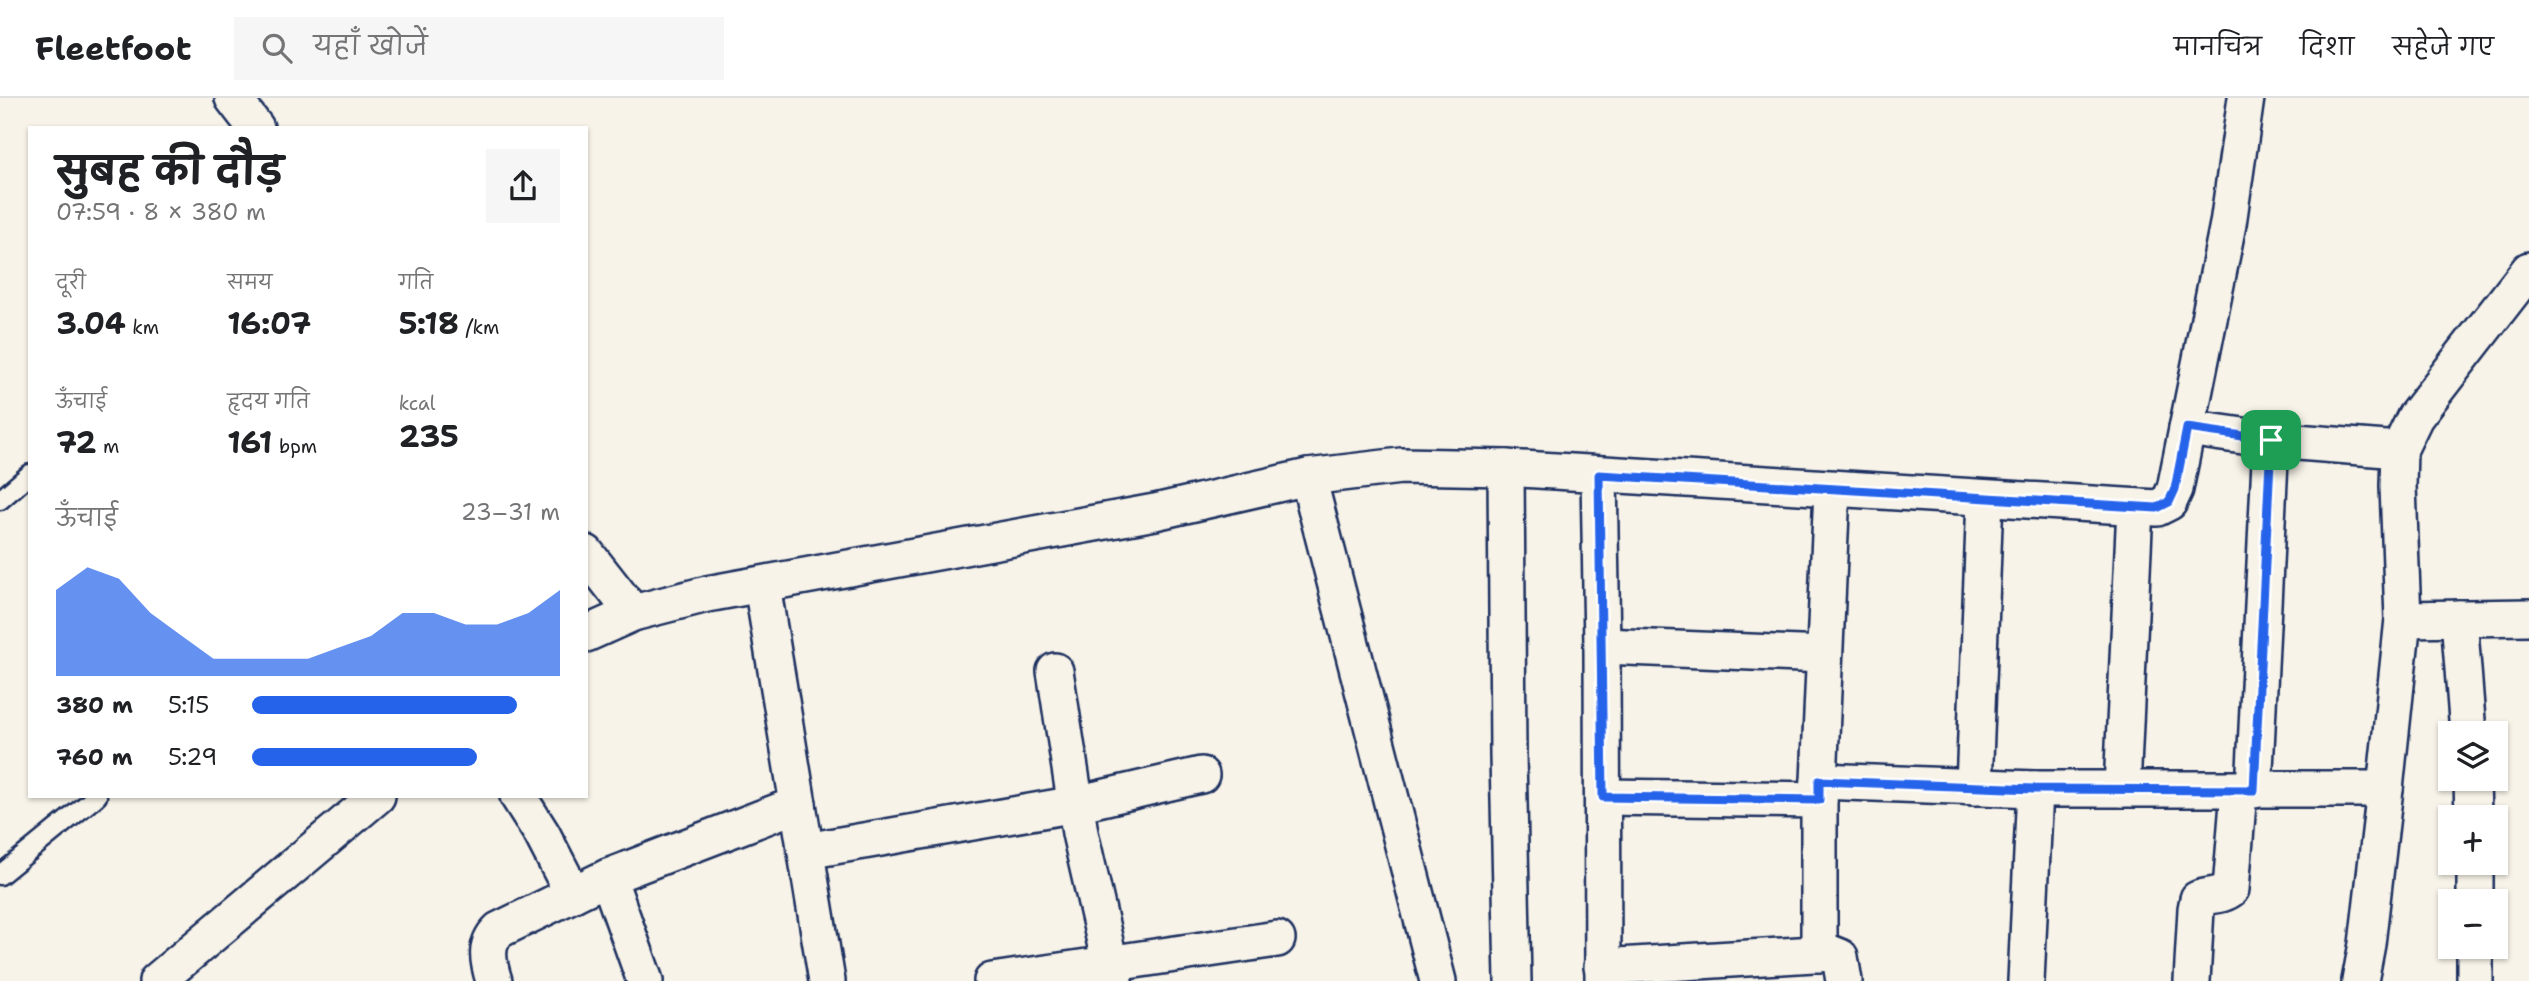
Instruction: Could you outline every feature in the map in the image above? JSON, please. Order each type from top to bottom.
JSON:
[{"type":"street","points":[[233,98],[254,126]]},
{"type":"street","points":[[588,633],[633,613],[707,594],[1155,512],[1308,477],[1401,466],[1506,468],[2157,508],[2169,502],[2175,489],[2228,224],[2246,98]]},
{"type":"street","points":[[2360,981],[2367,944],[2403,619],[2399,450],[2415,417],[2529,270]]},
{"type":"street","points":[[2187,428],[2271,440],[2399,450]]},
{"type":"street","points":[[2192,981],[2198,900],[2209,895],[2224,895],[2231,890],[2246,790],[2271,440]]},
{"type":"street","points":[[1506,468],[1513,981]]},
{"type":"street","points":[[1599,475],[1602,974],[1830,953],[1840,957],[1844,981]]},
{"type":"street","points":[[1308,477],[1438,981]]},
{"type":"street","points":[[1819,954],[1819,790],[1832,490]]},
{"type":"street","points":[[1974,787],[1985,498]]},
{"type":"street","points":[[2122,789],[2135,507]]},
{"type":"street","points":[[588,556],[633,613]]},
{"type":"street","points":[[762,585],[827,981]]},
{"type":"street","points":[[2403,619],[2529,617]]},
{"type":"street","points":[[2459,618],[2467,721]]},
{"type":"street","points":[[1602,646],[1825,655]]},
{"type":"street","points":[[1055,671],[1076,804],[1112,973]]},
{"type":"street","points":[[806,850],[1076,804],[1201,775]]},
{"type":"street","points":[[1603,797],[1974,787],[2385,789]]},
{"type":"street","points":[[2026,981],[2035,789]]},
{"type":"street","points":[[157,981],[375,798]]},
{"type":"street","points":[[520,798],[573,894]]},
{"type":"street","points":[[494,981],[488,949],[491,937],[499,930],[608,877],[798,804]]},
{"type":"street","points":[[608,877],[645,981]]},
{"type":"street","points":[[992,981],[1112,973],[1277,940]]},
{"type":"street","points":[[2475,959],[2475,981]]},
{"type":"lane","points":[[0,500],[28,476]]},
{"type":"lane","points":[[0,875],[95,798]]},
{"type":"route","points":[[2187,428],[2271,440],[2254,790],[2035,789],[1819,781],[1819,800],[1603,797],[1599,475],[2157,508],[2169,502],[2175,489],[2187,428]]}]
